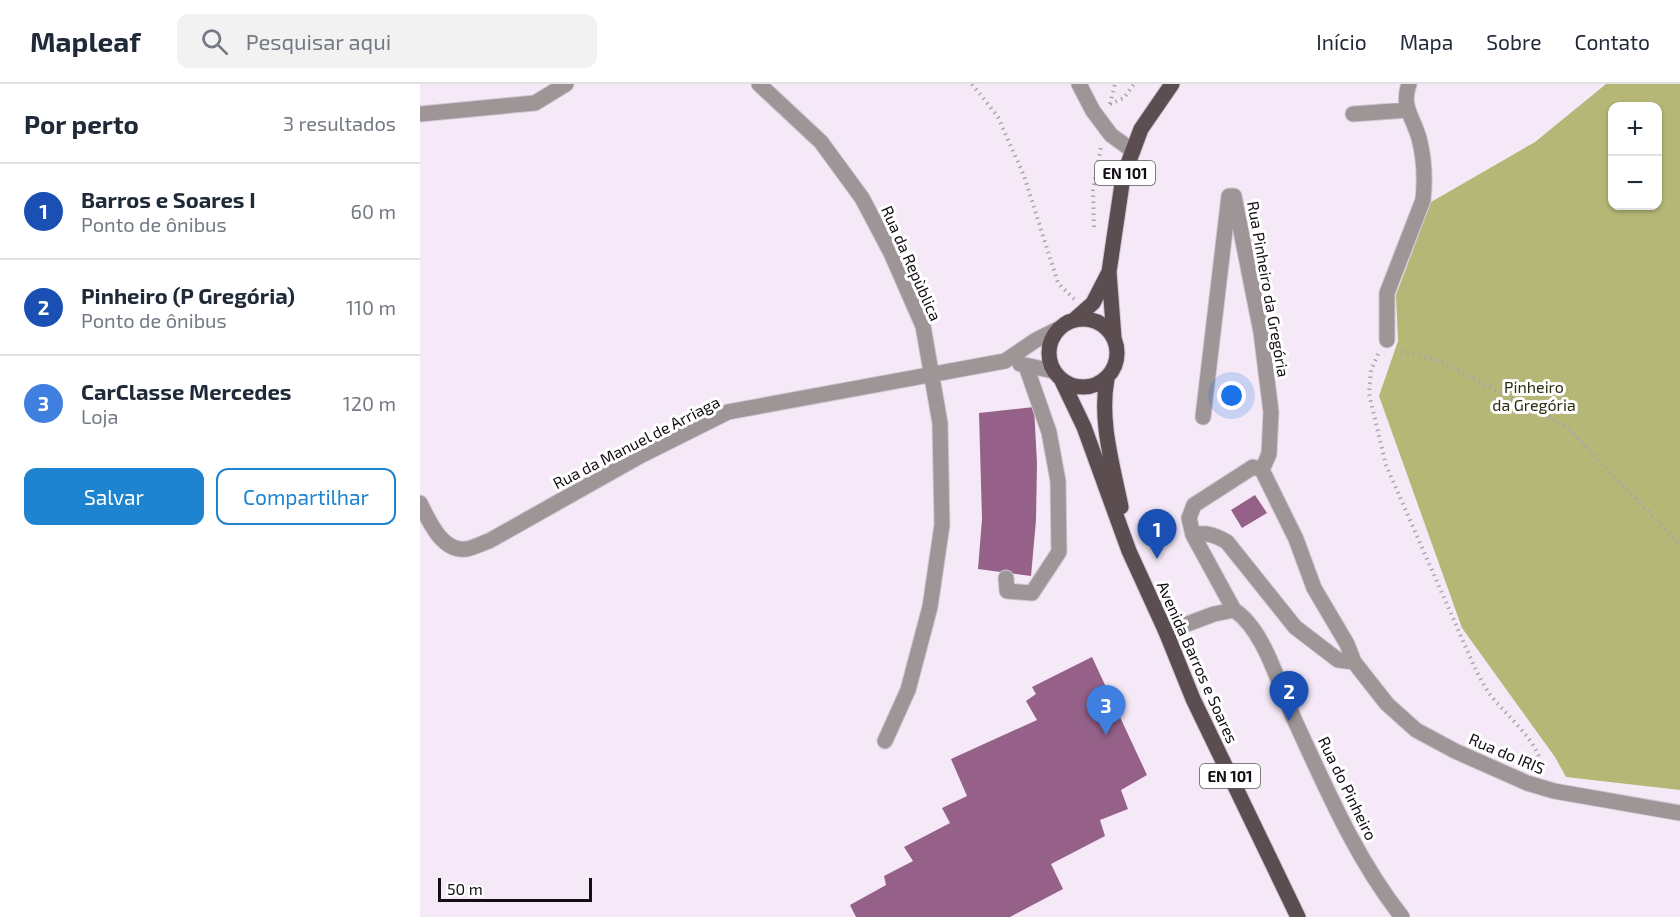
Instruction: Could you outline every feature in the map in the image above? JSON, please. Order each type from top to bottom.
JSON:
[{"type":"main road","name":"EN 101","points":[[1107,378],[1114,370],[1117,359],[1109,272],[1123,177],[1141,129],[1164,92],[1172,84]]},
{"type":"main road","name":"EN 101","points":[[1058,376],[1048,357],[1050,342],[1058,329],[1080,315],[1092,303],[1109,272]]},
{"type":"main road","points":[[1080,315],[1107,328],[1114,338]]},
{"type":"main road","points":[[1058,376],[1073,387],[1085,388],[1097,385],[1107,378]]},
{"type":"main road","name":"Avenida Barros e Soares","points":[[1058,376],[1084,427],[1129,551],[1166,632],[1192,699],[1298,917]]},
{"type":"main road","name":"Avenida Barros e Soares","points":[[1107,378],[1104,391],[1105,424],[1129,551]]},
{"type":"street","points":[[420,114],[535,103],[566,84]]},
{"type":"street","name":"Rua da Repùblica","points":[[759,84],[821,142],[862,198],[891,253],[923,326],[940,423],[942,525],[930,607],[908,690],[885,741]]},
{"type":"street","points":[[1387,340],[1387,292],[1423,200],[1424,184],[1419,139],[1405,99],[1409,84]]},
{"type":"street","points":[[1081,89],[1093,111],[1111,135],[1133,151]]},
{"type":"street","points":[[1353,114],[1408,110]]},
{"type":"street","name":"Rua Pinheiro da Gregória","points":[[1203,417],[1229,196],[1234,196],[1261,332],[1271,412],[1269,454],[1262,470]]},
{"type":"street","points":[[1005,361],[1036,340],[1058,329]]},
{"type":"street","points":[[1005,361],[1058,376]]},
{"type":"street","name":"Rua da Manuel de Arriaga","points":[[420,503],[434,529],[450,546],[465,549],[489,541],[640,456],[728,412],[1005,361]]},
{"type":"street","points":[[1006,578],[1007,591],[1032,593],[1059,552],[1058,482],[1051,442],[1037,403],[1033,381],[1026,366]]},
{"type":"street","points":[[1166,632],[1214,614],[1234,610],[1193,535],[1189,518],[1194,506],[1253,467],[1262,470]]},
{"type":"street","name":"Rua do IRIS","points":[[1262,470],[1296,539],[1314,588],[1347,644],[1354,662],[1387,704],[1416,730],[1455,751],[1527,783],[1554,791],[1680,813]]},
{"type":"street","points":[[1193,535],[1203,533],[1215,535],[1227,542],[1295,627],[1338,660],[1354,662]]},
{"type":"street","name":"Rua do Pinheiro","points":[[1234,610],[1244,617],[1256,631],[1294,720],[1350,835],[1385,896],[1402,917]]},
{"type":"path","points":[[972,84],[998,117],[1024,176],[1058,283],[1080,315]]},
{"type":"path","points":[[1109,105],[1115,84]]},
{"type":"path","points":[[1109,105],[1124,98],[1134,84]]},
{"type":"path","points":[[1081,89],[1095,88],[1102,100],[1109,105]]},
{"type":"path","points":[[1094,227],[1093,190],[1101,148],[1097,140]]},
{"type":"path","points":[[1527,783],[1540,775],[1542,762],[1536,751],[1489,693],[1473,664],[1386,465],[1369,394],[1371,370],[1387,340],[1398,350],[1440,361],[1567,428],[1680,545]]},
{"type":"green space","name":"Pinheiro da Gregória","points":[[1606,84],[1680,84],[1680,790],[1566,777],[1555,757],[1462,628],[1379,396],[1398,341],[1396,295],[1431,202],[1535,142]]},
{"type":"building","points":[[1034,407],[1037,463],[1036,520],[1031,576],[978,569],[982,519],[979,413]]},
{"type":"building","points":[[1255,495],[1267,513],[1242,528],[1231,510]]},
{"type":"building","points":[[1092,657],[1147,775],[1121,790],[1128,809],[1100,820],[1105,836],[1051,864],[1063,889],[1010,917],[856,917],[850,905],[886,885],[884,876],[913,861],[904,847],[950,823],[942,808],[967,796],[951,759],[1037,720],[1026,701],[1036,694],[1032,687]]},
{"type":"place","name":"Barros e Soares I","points":[[1157,559]]},
{"type":"place","name":"Pinheiro (P Gregória)","points":[[1289,721]]},
{"type":"place","name":"CarClasse Mercedes","points":[[1106,735]]}]
